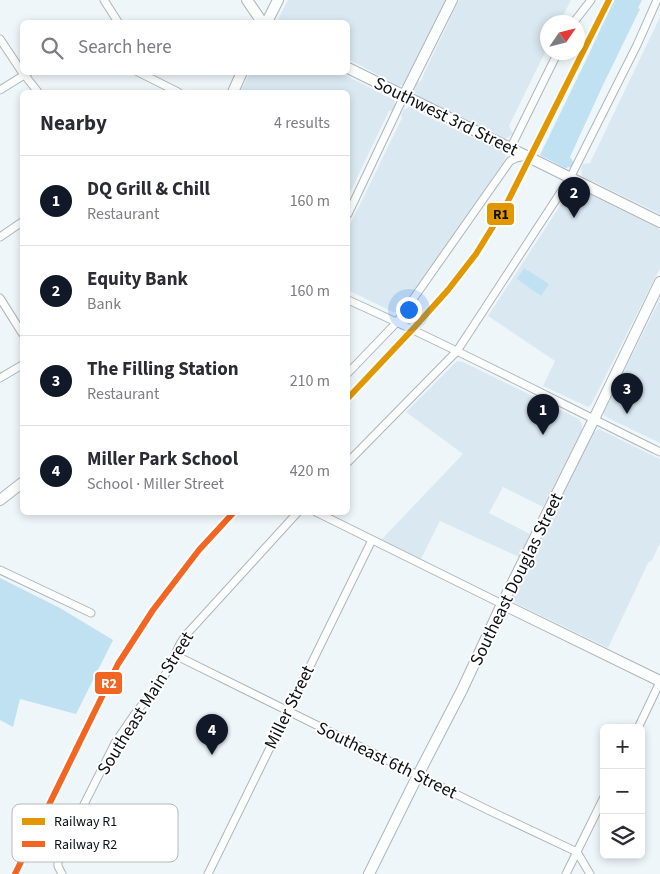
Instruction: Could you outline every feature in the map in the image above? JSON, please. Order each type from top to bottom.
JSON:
[{"type":"street","points":[[104,0],[117,20]]},
{"type":"street","points":[[247,0],[261,20]]},
{"type":"street","points":[[268,20],[278,0]]},
{"type":"street","points":[[350,210],[452,0]]},
{"type":"street","points":[[579,15],[591,0]]},
{"type":"street","points":[[350,460],[457,351],[570,178],[637,45],[657,0]]},
{"type":"street","points":[[0,39],[20,67]]},
{"type":"street","points":[[510,161],[506,145],[554,60]]},
{"type":"street","name":"Southwest 3rd Street","points":[[350,69],[660,222]]},
{"type":"street","points":[[0,90],[21,75]]},
{"type":"street","points":[[25,75],[37,90]]},
{"type":"street","points":[[144,75],[174,90]]},
{"type":"street","points":[[152,75],[155,81]]},
{"type":"street","points":[[234,90],[241,75]]},
{"type":"street","points":[[350,371],[397,322],[510,161],[527,156]]},
{"type":"street","points":[[0,237],[20,223]]},
{"type":"street","name":"Southeast Douglas Street","points":[[369,874],[462,690],[502,604],[660,282]]},
{"type":"street","points":[[0,298],[20,330]]},
{"type":"street","points":[[350,301],[457,351],[660,452]]},
{"type":"street","points":[[0,378],[20,366]]},
{"type":"street","points":[[0,500],[20,485]]},
{"type":"street","name":"Southeast Main Street","points":[[84,804],[115,743],[163,677],[185,636],[295,515]]},
{"type":"street","points":[[322,515],[660,682],[640,724]]},
{"type":"street","name":"Miller Street","points":[[208,874],[372,540]]},
{"type":"street","points":[[0,570],[91,614]]},
{"type":"street","name":"Southeast 6th Street","points":[[175,655],[577,852]]},
{"type":"street","points":[[566,874],[600,805]]},
{"type":"street","points":[[577,852],[590,874]]},
{"type":"street","name":"Southeast Main Street","points":[[58,862],[62,874]]},
{"type":"shaded area","points":[[288,0],[447,0],[407,83],[399,86],[350,60],[350,20],[278,20]]},
{"type":"shaded area","points":[[459,0],[571,0],[564,15],[540,15],[541,60],[509,126],[513,134],[505,139],[426,100],[422,100],[414,90],[416,83],[420,82]]},
{"type":"shaded area","points":[[614,0],[642,0],[638,8],[640,9],[570,157],[574,163],[571,167],[565,168],[540,155]]},
{"type":"shaded area","points":[[660,17],[660,214],[592,181],[588,181],[582,176],[581,169],[583,164],[590,163]]},
{"type":"shaded area","points":[[249,75],[345,75],[394,100],[395,104],[393,111],[389,111],[350,193],[350,90],[241,90]]},
{"type":"shaded area","points":[[410,106],[417,109],[420,113],[495,148],[498,147],[506,156],[502,166],[402,309],[398,312],[393,312],[350,291],[350,225],[402,118],[401,115]]},
{"type":"shaded area","points":[[580,188],[660,229],[660,268],[591,405],[588,407],[543,386],[555,361],[488,316],[569,192]]},
{"type":"shaded area","points":[[524,268],[549,284],[541,296],[517,279]]},
{"type":"shaded area","points":[[660,299],[660,443],[606,417],[604,412]]},
{"type":"shaded area","points":[[457,361],[463,362],[579,419],[582,424],[582,430],[543,507],[503,487],[489,513],[530,534],[519,557],[440,521],[421,559],[381,540],[463,454],[406,412]]},
{"type":"shaded area","points":[[599,429],[660,459],[660,543],[652,560],[648,563],[608,648],[517,604],[512,596],[593,433]]},
{"type":"shaded area","points":[[0,578],[60,608],[113,640],[76,714],[20,699],[13,727],[0,720]]},
{"type":"rail line","name":"R1","points":[[350,396],[448,290],[476,254],[505,207],[609,0]]},
{"type":"rail line","name":"R2","points":[[49,804],[118,664],[153,610],[199,550],[231,515]]},
{"type":"rail line","name":"R2","points":[[15,874],[21,862]]},
{"type":"place","name":"Equity Bank","points":[[574,218]]},
{"type":"place","name":"The Filling Station","points":[[627,414]]},
{"type":"place","name":"DQ Grill & Chill","points":[[543,435]]},
{"type":"place","name":"Miller Park School","points":[[212,755]]}]
